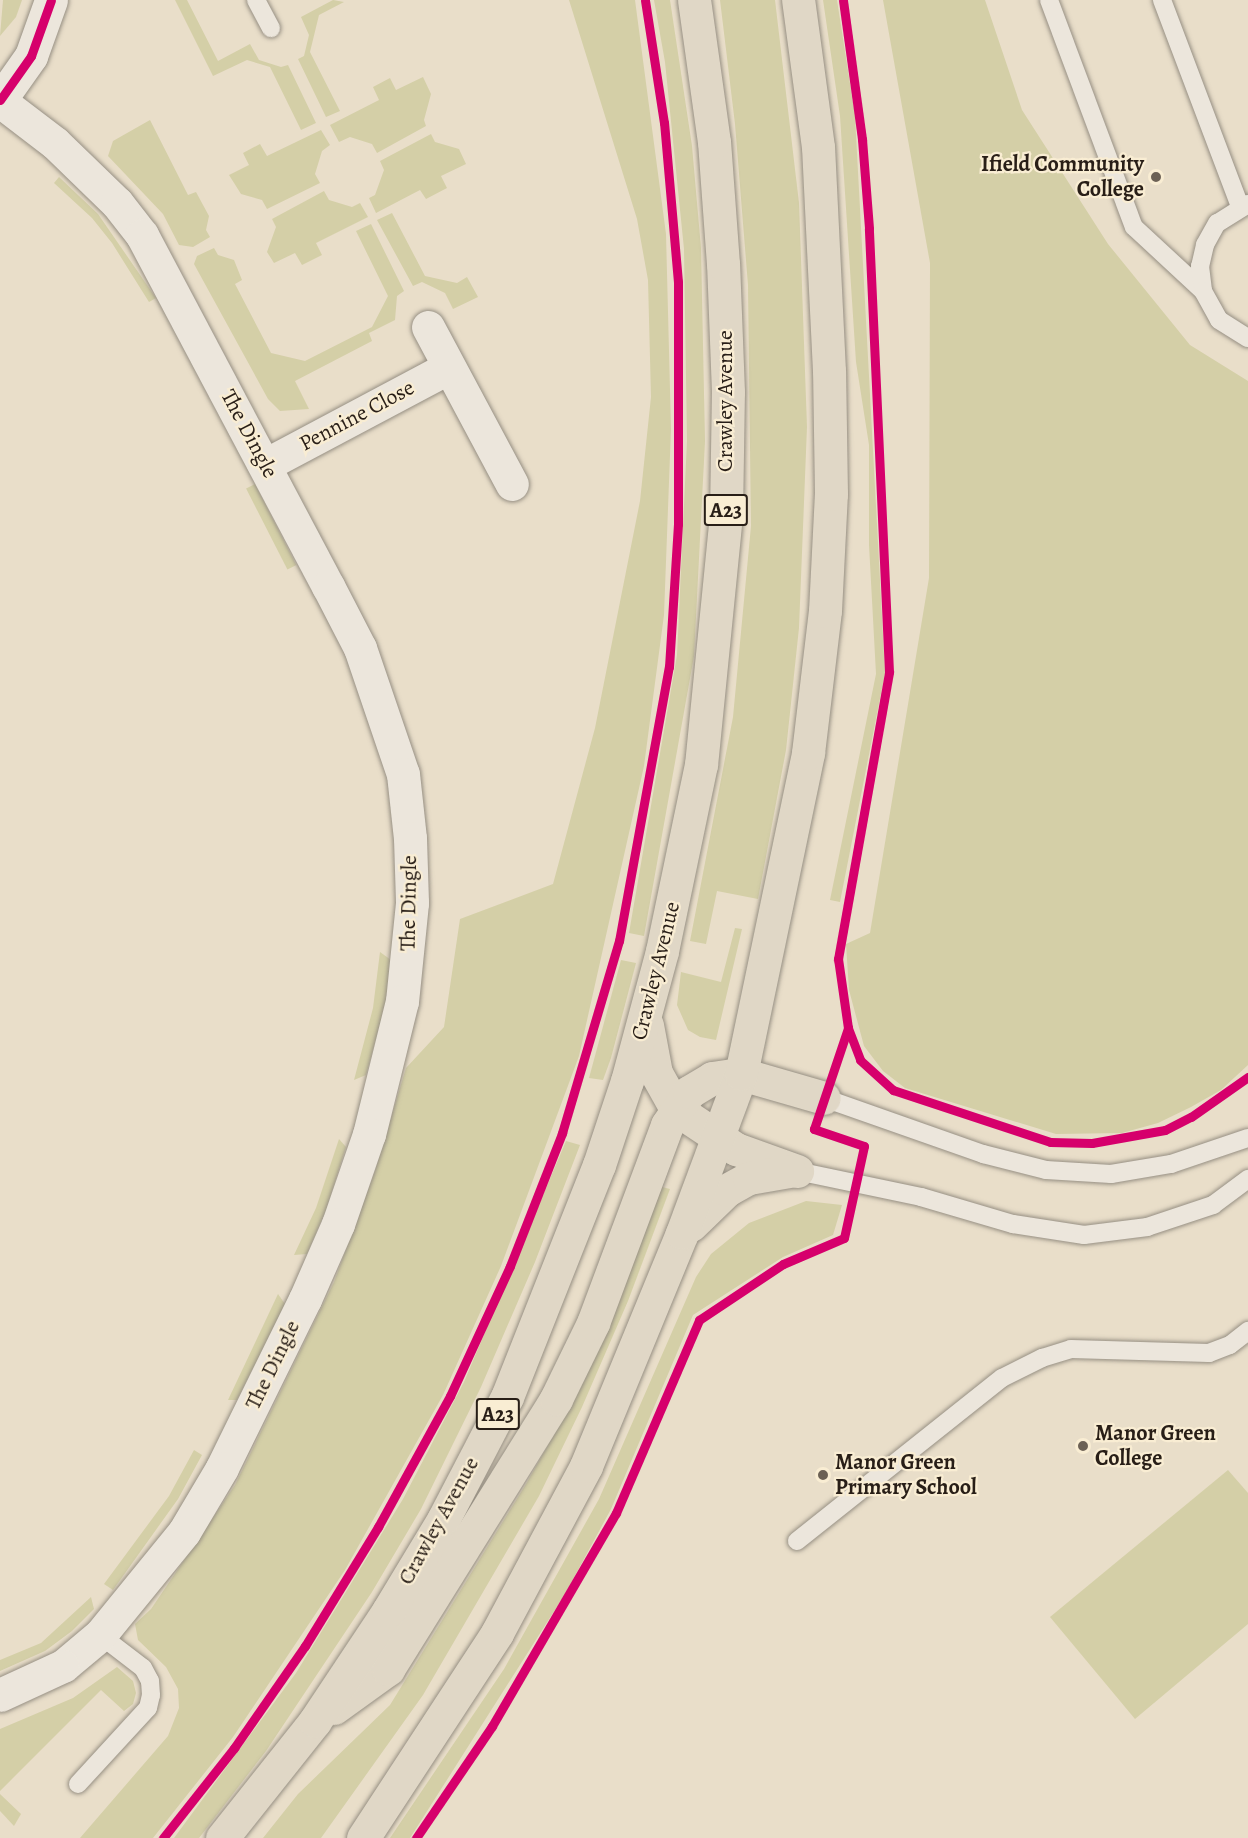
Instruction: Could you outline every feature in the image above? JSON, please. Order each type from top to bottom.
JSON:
[{"type":"main road","name":"Crawley Avenue","points":[[222,1838],[315,1721],[438,1528],[507,1397],[599,1165],[645,1015],[678,887],[701,765],[726,516],[728,392],[723,264],[714,142],[694,0]]},
{"type":"main road","points":[[363,1838],[497,1633],[586,1466],[719,1140],[741,1074],[808,753],[825,611],[831,495],[829,371],[818,147],[798,0]]},
{"type":"main road","points":[[645,1015],[656,1073],[676,1109],[719,1140],[760,1160],[797,1171]]},
{"type":"main road","points":[[315,1721],[387,1669],[514,1471],[556,1399],[592,1323],[667,1125],[689,1092],[712,1078],[741,1074],[824,1098]]},
{"type":"main road","points":[[682,1233],[728,1190],[749,1178],[772,1171],[797,1171]]},
{"type":"street","points":[[0,101],[31,56],[51,0]]},
{"type":"street","name":"The Dingle","points":[[0,101],[55,142],[117,203],[142,234],[360,648],[403,774],[410,838],[411,903],[402,1001],[372,1123],[338,1224],[275,1364],[222,1468],[184,1532],[100,1635],[63,1666],[0,1695]]},
{"type":"street","points":[[428,327],[512,484]]},
{"type":"street","name":"Pennine Close","points":[[265,465],[449,367]]},
{"type":"lane","points":[[256,0],[271,28]]},
{"type":"lane","points":[[1049,0],[1134,227],[1203,291],[1219,320],[1248,338]]},
{"type":"lane","points":[[1162,0],[1244,205],[1217,223],[1205,245],[1200,266],[1203,291]]},
{"type":"lane","points":[[824,1098],[983,1154],[1046,1170],[1111,1174],[1171,1164],[1248,1137]]},
{"type":"lane","points":[[797,1171],[921,1197],[1013,1224],[1084,1235],[1147,1227],[1213,1205],[1248,1179]]},
{"type":"lane","points":[[797,1541],[1002,1378],[1042,1358],[1071,1349],[1209,1353],[1230,1345],[1248,1331]]},
{"type":"lane","points":[[78,1784],[148,1708],[151,1695],[150,1681],[142,1668],[100,1635]]},
{"type":"shaded area","points":[[3,0],[22,0],[16,17],[0,36]]},
{"type":"shaded area","points":[[175,0],[187,0],[218,61],[250,44],[259,60],[281,67],[288,65],[316,123],[301,130],[270,67],[247,60],[213,76]]},
{"type":"shaded area","points":[[333,0],[344,2],[319,15],[310,52],[340,111],[326,117],[298,59],[304,56],[309,35],[301,17]]},
{"type":"shaded area","points":[[569,0],[635,0],[666,234],[671,429],[664,615],[644,766],[579,1056],[501,1266],[443,1395],[345,1570],[233,1737],[153,1838],[80,1838],[168,1736],[179,1708],[178,1689],[166,1667],[138,1640],[135,1624],[151,1609],[235,1485],[334,1282],[375,1171],[406,1068],[444,1027],[460,919],[553,884],[595,728],[640,501],[651,397],[648,280],[637,219]]},
{"type":"shaded area","points":[[654,0],[670,0],[692,146],[701,248],[705,441],[694,656],[644,936],[629,933],[677,655],[687,441],[684,249],[665,62]]},
{"type":"shaded area","points":[[720,0],[775,0],[799,203],[807,427],[799,628],[786,750],[758,899],[717,891],[706,944],[690,941],[733,717],[751,526],[748,285],[735,124]]},
{"type":"shaded area","points":[[823,0],[837,0],[855,116],[885,673],[840,902],[830,900],[876,674],[869,545],[869,445],[856,362],[840,116]]},
{"type":"shaded area","points":[[883,0],[985,0],[1022,110],[1108,244],[1190,345],[1248,381],[1248,1065],[1221,1090],[1191,1107],[1158,1123],[1122,1133],[1056,1134],[905,1088],[883,1071],[864,1046],[849,990],[846,944],[870,933],[929,578],[930,263]]},
{"type":"shaded area","points":[[423,77],[431,94],[424,120],[426,126],[377,153],[372,144],[350,137],[339,142],[330,125],[379,100],[373,87],[390,78],[396,90]]},
{"type":"shaded area","points":[[150,120],[188,195],[196,192],[209,216],[206,230],[210,237],[193,247],[179,245],[163,214],[108,156],[113,141]]},
{"type":"shaded area","points":[[321,130],[330,145],[322,151],[315,174],[320,183],[267,209],[262,200],[241,194],[229,175],[249,165],[243,153],[260,144],[267,156]]},
{"type":"shaded area","points":[[431,134],[435,142],[459,149],[466,164],[441,176],[447,188],[426,199],[420,190],[376,213],[369,198],[375,195],[384,170],[380,161]]},
{"type":"shaded area","points":[[59,177],[98,214],[156,298],[149,302],[112,243],[92,218],[54,183]]},
{"type":"shaded area","points":[[324,191],[329,200],[352,207],[360,203],[368,217],[316,243],[322,255],[302,265],[295,253],[274,263],[267,252],[276,227],[272,219]]},
{"type":"shaded area","points":[[392,213],[425,276],[457,283],[467,277],[478,297],[453,309],[445,293],[422,282],[413,286],[377,220]]},
{"type":"shaded area","points":[[371,224],[404,291],[397,296],[395,320],[369,333],[372,341],[295,381],[309,409],[280,411],[268,399],[194,264],[197,256],[214,248],[218,255],[234,260],[242,280],[235,284],[271,353],[305,361],[372,327],[388,296],[356,231]]},
{"type":"shaded area","points":[[255,484],[296,565],[287,570],[246,489]]},
{"type":"shaded area","points":[[735,928],[742,929],[716,1040],[700,1037],[688,1030],[677,1005],[681,972],[721,982]]},
{"type":"shaded area","points":[[380,952],[391,960],[385,1006],[366,1075],[354,1080],[373,1008]]},
{"type":"shaded area","points":[[621,960],[636,963],[611,1058],[603,1080],[589,1078]]},
{"type":"shaded area","points":[[339,1139],[346,1147],[326,1210],[307,1254],[294,1255],[316,1208]]},
{"type":"shaded area","points":[[566,1141],[580,1145],[535,1262],[481,1387],[421,1509],[372,1592],[266,1751],[199,1838],[174,1838],[296,1673],[403,1499],[464,1382]]},
{"type":"shaded area","points":[[662,1187],[670,1189],[628,1301],[582,1407],[539,1496],[423,1695],[321,1838],[263,1838],[298,1794],[390,1705],[526,1484],[573,1401],[620,1298]]},
{"type":"shaded area","points":[[806,1201],[842,1205],[833,1235],[783,1257],[693,1315],[611,1509],[565,1594],[410,1838],[390,1838],[504,1669],[599,1499],[696,1277],[711,1254],[749,1223]]},
{"type":"shaded area","points":[[278,1294],[285,1304],[237,1400],[228,1400]]},
{"type":"shaded area","points":[[194,1450],[202,1455],[178,1499],[113,1590],[104,1584],[169,1496]]},
{"type":"shaded area","points":[[1228,1470],[1248,1493],[1248,1624],[1135,1719],[1050,1617]]},
{"type":"shaded area","points":[[91,1597],[94,1609],[72,1631],[45,1651],[0,1671],[0,1660],[41,1643]]},
{"type":"shaded area","points":[[117,1667],[133,1681],[136,1693],[133,1704],[124,1711],[101,1690],[0,1791],[0,1729],[73,1698]]},
{"type":"shaded area","points":[[0,1794],[21,1814],[14,1826],[0,1811]]},
{"type":"cycle path","points":[[0,100],[31,56],[51,0]]},
{"type":"cycle path","points":[[163,1838],[234,1748],[305,1646],[378,1527],[450,1396],[510,1266],[562,1133],[619,941],[669,667],[678,524],[678,282],[664,123],[645,0]]},
{"type":"cycle path","points":[[416,1838],[492,1726],[616,1513],[699,1320],[783,1264],[844,1238],[864,1146],[814,1129],[848,1028],[838,959],[889,672],[869,228],[862,139],[843,0]]},
{"type":"cycle path","points":[[848,1028],[860,1060],[893,1090],[1050,1142],[1092,1143],[1165,1130],[1191,1117],[1248,1077]]},
{"type":"place","name":"Ifield Community College","points":[[1156,177]]},
{"type":"place","name":"Manor Green College","points":[[1083,1446]]},
{"type":"place","name":"Manor Green Primary School","points":[[823,1475]]}]
